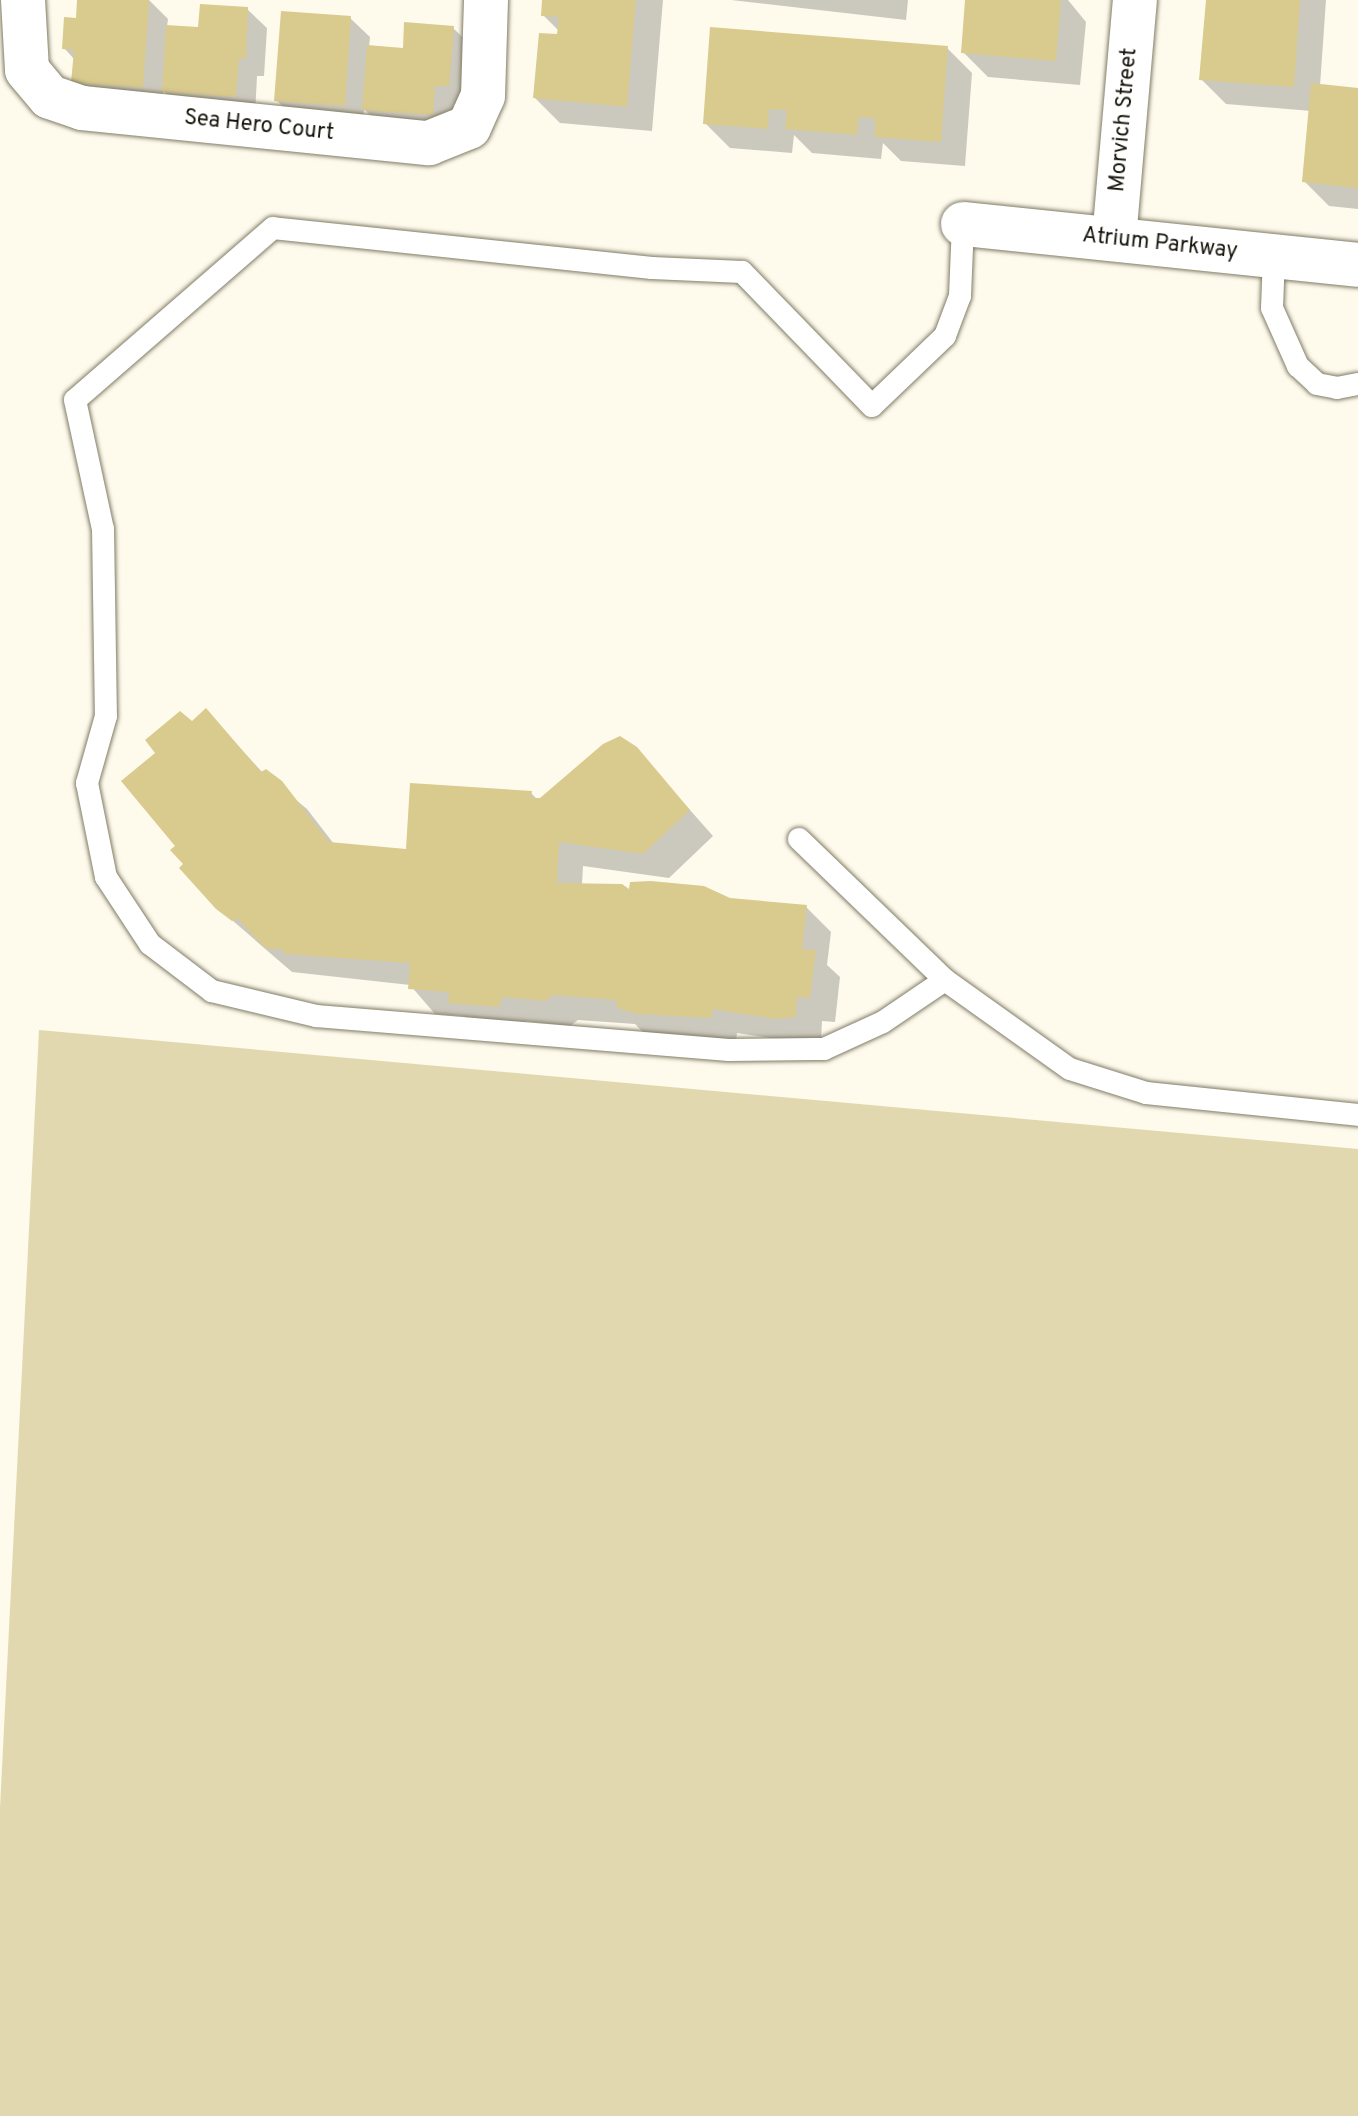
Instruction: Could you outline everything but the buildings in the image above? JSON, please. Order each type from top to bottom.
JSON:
[{"type":"street","name":"Sea Hero Court","points":[[23,0],[27,70],[50,97],[82,108],[429,143],[469,127],[483,96],[486,0]]},
{"type":"street","name":"Morvich Street","points":[[1114,239],[1135,0]]},
{"type":"street","name":"Atrium Parkway","points":[[963,224],[1358,265]]},
{"type":"lane","points":[[945,980],[883,1022],[824,1049],[745,1050],[316,1016],[212,991],[150,944],[106,877],[87,783],[106,716],[103,529],[75,400],[273,228],[652,268],[742,272],[872,406],[945,336],[960,296],[963,224]]},
{"type":"lane","points":[[1274,256],[1272,308],[1298,366],[1317,384],[1337,388],[1358,384]]},
{"type":"lane","points":[[799,839],[945,980],[1070,1069],[1146,1093],[1358,1115]]},
{"type":"shaded area","points":[[39,1030],[1358,1149],[1358,2116],[0,2116],[0,1808]]}]
